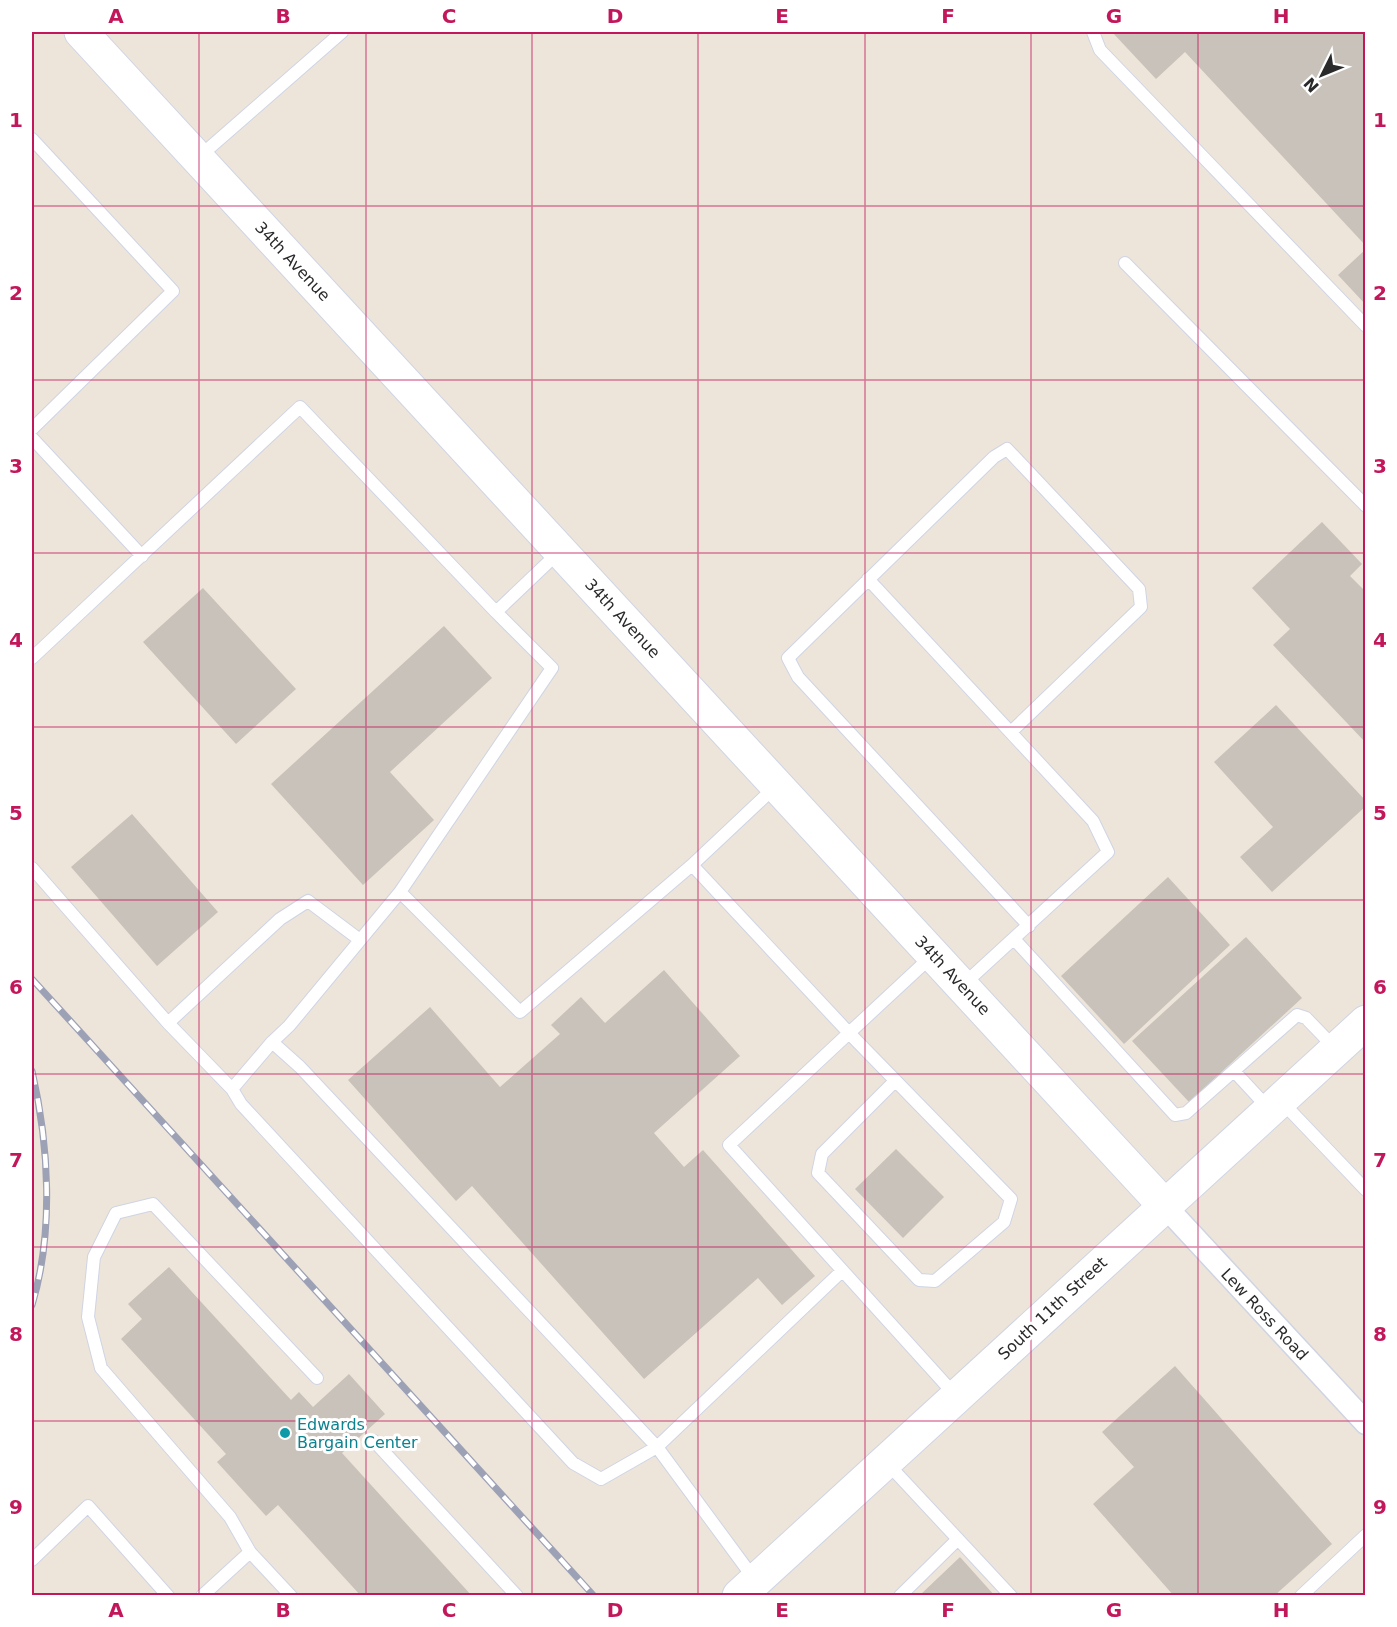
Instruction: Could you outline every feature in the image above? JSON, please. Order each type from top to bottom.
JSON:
[{"type":"street","name":"34th Avenue","points":[[81,32],[1164,1205]]},
{"type":"street","name":"South 11th Street","points":[[747,1588],[1365,1022]]},
{"type":"street","name":"Lew Ross Road","points":[[1164,1205],[1365,1423]]},
{"type":"lane","points":[[198,158],[342,32]]},
{"type":"lane","points":[[1093,32],[1100,50],[1365,326]]},
{"type":"lane","points":[[32,139],[173,291],[32,429]]},
{"type":"lane","points":[[1125,263],[1365,506]]},
{"type":"lane","points":[[32,658],[300,408],[552,668],[400,892],[289,1026],[272,1042],[232,1089]]},
{"type":"lane","points":[[32,438],[142,556]]},
{"type":"lane","points":[[1012,731],[1141,607],[1139,589],[1007,449],[994,457],[788,658],[798,677],[1029,926]]},
{"type":"lane","points":[[496,612],[561,551]]},
{"type":"lane","points":[[868,579],[1094,821],[1108,852],[963,985]]},
{"type":"lane","points":[[400,892],[520,1012],[692,865],[777,785]]},
{"type":"lane","points":[[692,865],[849,1033],[1011,1199],[1005,1222],[935,1281],[919,1280],[818,1173],[822,1154],[895,1081]]},
{"type":"lane","points":[[32,868],[168,1023],[232,1089],[241,1104],[573,1464],[601,1479],[657,1448],[842,1270]]},
{"type":"lane","points":[[168,1023],[280,919],[308,901],[360,940]]},
{"type":"lane","points":[[1014,939],[1175,1115],[1186,1113],[1297,1016],[1306,1018],[1336,1049]]},
{"type":"lane","points":[[934,954],[729,1145],[956,1396]]},
{"type":"lane","points":[[272,1042],[300,1067],[657,1448],[747,1588]]},
{"type":"lane","points":[[1234,1071],[1275,1105],[1365,1190]]},
{"type":"lane","points":[[291,1596],[250,1552],[230,1517],[101,1368],[88,1317],[94,1257],[116,1213],[153,1204],[316,1378]]},
{"type":"lane","points":[[374,1441],[517,1596]]},
{"type":"lane","points":[[885,1461],[1011,1596]]},
{"type":"lane","points":[[32,1560],[88,1506],[168,1596]]},
{"type":"lane","points":[[1301,1596],[1365,1535]]},
{"type":"lane","points":[[900,1596],[958,1539]]},
{"type":"lane","points":[[202,1596],[250,1552]]},
{"type":"building","points":[[1112,32],[1366,32],[1366,246],[1185,52],[1156,79]]},
{"type":"building","points":[[1366,249],[1366,305],[1338,275]]},
{"type":"building","points":[[1322,522],[1362,564],[1350,576],[1366,592],[1366,743],[1273,645],[1290,629],[1252,588]]},
{"type":"building","points":[[203,588],[296,689],[236,744],[143,642]]},
{"type":"building","points":[[444,626],[492,678],[390,772],[434,820],[363,885],[271,784]]},
{"type":"building","points":[[1276,705],[1366,801],[1366,806],[1272,892],[1240,857],[1273,827],[1214,762]]},
{"type":"building","points":[[132,814],[218,912],[157,966],[71,867]]},
{"type":"building","points":[[1168,877],[1230,945],[1124,1044],[1061,976]]},
{"type":"building","points":[[1246,937],[1302,998],[1189,1102],[1132,1041]]},
{"type":"building","points":[[664,970],[740,1056],[654,1133],[684,1167],[703,1150],[815,1276],[782,1305],[758,1278],[644,1379],[472,1186],[456,1201],[348,1080],[430,1007],[500,1087],[560,1034],[551,1025],[581,997],[605,1023]]},
{"type":"building","points":[[896,1149],[944,1197],[903,1238],[855,1189]]},
{"type":"building","name":"Edwards Bargain Center","points":[[169,1267],[291,1400],[299,1392],[313,1407],[349,1374],[385,1414],[342,1453],[472,1596],[361,1596],[278,1505],[266,1516],[217,1462],[226,1454],[121,1339],[142,1319],[128,1304]]},
{"type":"building","points":[[1175,1366],[1332,1544],[1274,1596],[1174,1596],[1093,1504],[1134,1467],[1102,1432]]},
{"type":"building","points":[[960,1557],[995,1596],[919,1596]]},
{"type":"railway","points":[[32,979],[594,1596]]},
{"type":"railway","points":[[32,1071],[42,1129],[47,1188],[44,1248],[32,1305]]},
{"type":"place","name":"Edwards Bargain Center","points":[[285,1433]]}]
